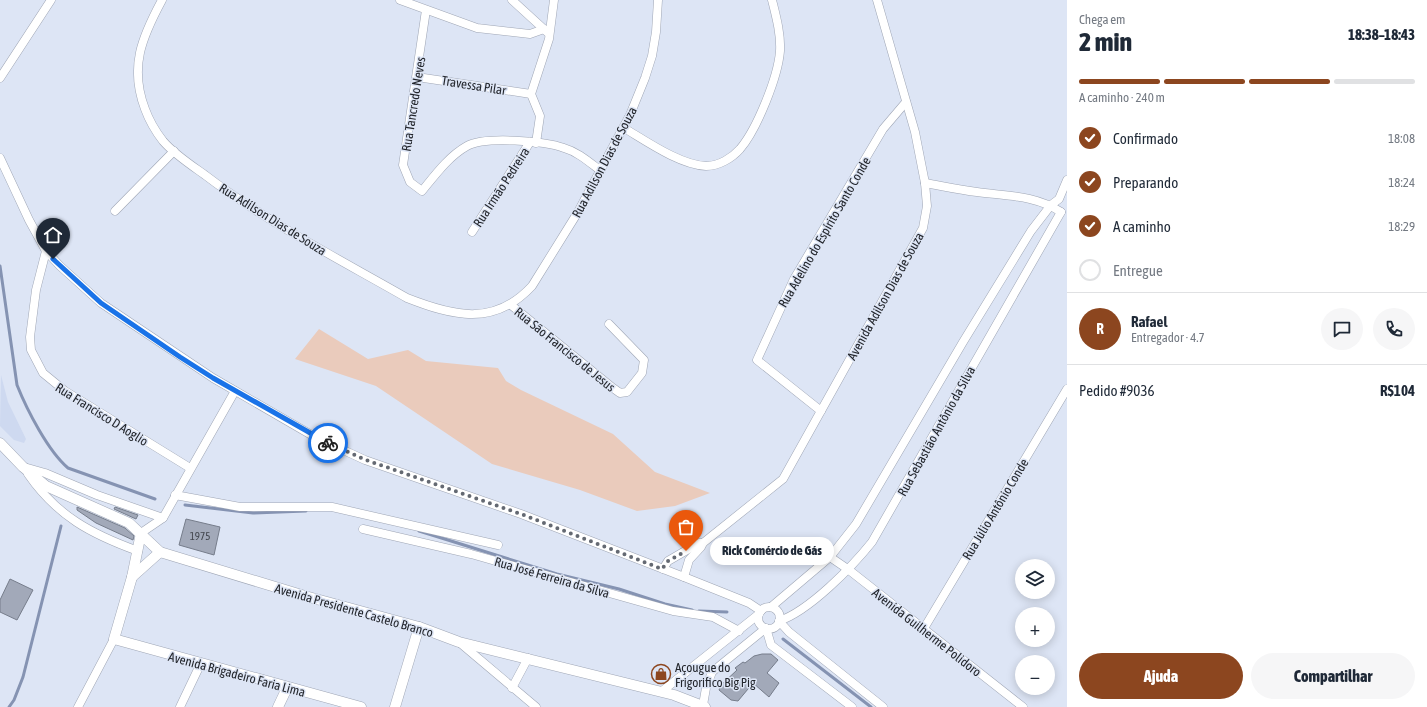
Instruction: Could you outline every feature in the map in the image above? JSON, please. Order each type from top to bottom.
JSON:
[{"type":"street","points":[[0,78],[51,0]]},
{"type":"street","name":"Rua Adílson Dias de Souza","points":[[162,0],[146,30],[140,49],[139,80],[141,94],[151,122],[163,141],[174,151],[261,215],[407,298],[431,308],[454,313],[485,314],[511,305]]},
{"type":"street","points":[[400,0],[477,28],[530,34],[547,32]]},
{"type":"street","points":[[512,0],[547,32]]},
{"type":"street","points":[[554,0],[531,94],[540,116],[533,142],[552,144],[566,148],[601,170]]},
{"type":"street","name":"Rua Adilson Dias de Souza","points":[[511,305],[532,286],[578,212],[624,128],[645,78],[652,56],[656,32],[658,0]]},
{"type":"street","points":[[624,128],[692,164],[716,165],[735,154],[741,148],[754,126],[770,92],[778,69],[780,50],[778,28],[772,0]]},
{"type":"street","name":"Avenida Adilson Dias de Souza","points":[[662,569],[668,561],[699,543],[703,543],[783,479],[923,228],[927,212],[925,183],[915,132],[877,0]]},
{"type":"street","name":"Rua Tancredo Neves","points":[[426,10],[417,77],[407,132],[404,165],[410,182],[422,191],[450,159],[469,145],[476,142],[533,142]]},
{"type":"street","name":"Travessa Pilar","points":[[417,77],[531,94]]},
{"type":"street","name":"Rua Adelino do Espírito Santo Conde","points":[[821,411],[757,360],[794,279],[883,129],[906,102]]},
{"type":"street","name":"Rua Irmão Pedreira","points":[[472,232],[533,142]]},
{"type":"street","points":[[115,211],[174,151]]},
{"type":"street","points":[[0,158],[29,220],[46,251],[60,266],[101,303],[180,357],[235,391],[315,437],[366,460],[521,514],[749,603],[760,612]]},
{"type":"street","points":[[1061,212],[1059,199],[1067,180]]},
{"type":"street","points":[[925,183],[975,192],[1028,197],[1051,205],[1061,212]]},
{"type":"street","name":"Rua Sebastião Antônio da Silva","points":[[771,607],[830,557],[859,518],[963,342],[1031,231],[1051,205],[1059,199]]},
{"type":"street","name":"Rua Sebastião Antônio da Silva","points":[[779,621],[792,617],[849,570],[872,542],[1061,212]]},
{"type":"street","name":"Rua Francisco D Aoglio","points":[[46,251],[36,290],[30,337],[31,350],[43,373],[65,391],[190,468]]},
{"type":"street","name":"Rua São Francisco de Jesus","points":[[511,305],[613,388],[620,393],[627,392],[642,373],[644,360],[609,324]]},
{"type":"street","name":"Rua Júlio Antônio Conde","points":[[923,630],[1067,389]]},
{"type":"street","points":[[78,707],[114,639],[132,578],[141,533],[163,518],[235,391]]},
{"type":"street","name":"Avenida Presidente Castelo Branco","points":[[0,442],[23,467],[39,490],[75,523],[96,534],[138,551]]},
{"type":"street","points":[[23,467],[45,472],[97,495],[163,518]]},
{"type":"street","name":"Avenida Presidente Castelo Branco","points":[[23,467],[46,486],[129,524],[141,533],[160,552],[306,596],[419,627],[459,642],[661,692],[704,706]]},
{"type":"street","name":"Rua José Ferreira da Silva","points":[[175,495],[240,507],[332,507],[498,545]]},
{"type":"street","name":"Rua José Ferreira da Silva","points":[[363,528],[471,554],[673,611],[712,617],[739,631]]},
{"type":"street","name":"Avenida Adilson Dias de Souza","points":[[684,577],[689,560],[702,548],[703,543]]},
{"type":"street","points":[[132,578],[160,552]]},
{"type":"street","name":"Avenida Guilherme Polidoro","points":[[830,557],[849,570],[1022,707]]},
{"type":"street","points":[[661,692],[739,631],[760,612],[771,607],[778,612],[779,621],[789,632],[883,707]]},
{"type":"street","points":[[760,612],[760,624],[766,628],[774,628],[779,621]]},
{"type":"street","points":[[395,707],[419,627]]},
{"type":"street","points":[[704,706],[706,688],[712,672],[766,628]]},
{"type":"street","points":[[766,628],[771,644],[852,707]]},
{"type":"street","name":"Avenida Brigadeiro Faria Lima","points":[[114,639],[360,707]]},
{"type":"street","points":[[459,642],[536,707]]},
{"type":"street","points":[[512,688],[528,658]]},
{"type":"street","points":[[180,707],[201,664]]},
{"type":"street","points":[[278,707],[287,688]]},
{"type":"shaded area","points":[[319,329],[368,359],[408,350],[426,361],[498,368],[506,381],[521,390],[613,434],[655,472],[710,493],[675,506],[637,511],[580,490],[492,464],[376,386],[295,359]]},
{"type":"shaded area","points":[[1,375],[8,402],[26,439],[24,443],[14,440],[0,426]]},
{"type":"building","points":[[77,507],[125,528],[134,536],[133,540],[96,523],[77,510]]},
{"type":"building","points":[[115,507],[138,515],[136,519],[114,509]]},
{"type":"building","points":[[186,519],[220,527],[214,555],[179,545]]},
{"type":"building","points":[[10,579],[33,590],[17,620],[0,612],[0,600]]},
{"type":"building","points":[[771,654],[778,660],[767,673],[779,683],[769,697],[753,683],[738,701],[731,700],[719,690],[721,685],[737,670],[735,668],[754,656]]},
{"type":"waterway","points":[[0,266],[17,385],[32,418],[46,441],[60,461],[68,468],[155,499]]},
{"type":"waterway","points":[[185,505],[253,513],[306,511]]},
{"type":"waterway","points":[[9,707],[14,700],[23,677],[61,526]]},
{"type":"waterway","points":[[419,531],[557,574],[619,589],[665,604],[692,610]]},
{"type":"waterway","points":[[699,611],[727,612]]},
{"type":"waterway","points":[[783,639],[871,707]]},
{"type":"way so far","points":[[328,443],[366,460],[521,514],[662,569],[668,561],[686,551]]},
{"type":"place","name":"Rick Comércio de Gás","points":[[686,551]]},
{"type":"place","name":"Açougue do Frigorifico Big Pig","points":[[661,674]]},
{"type":"route","points":[[53,259],[101,303],[180,357],[213,378],[328,443]]}]
